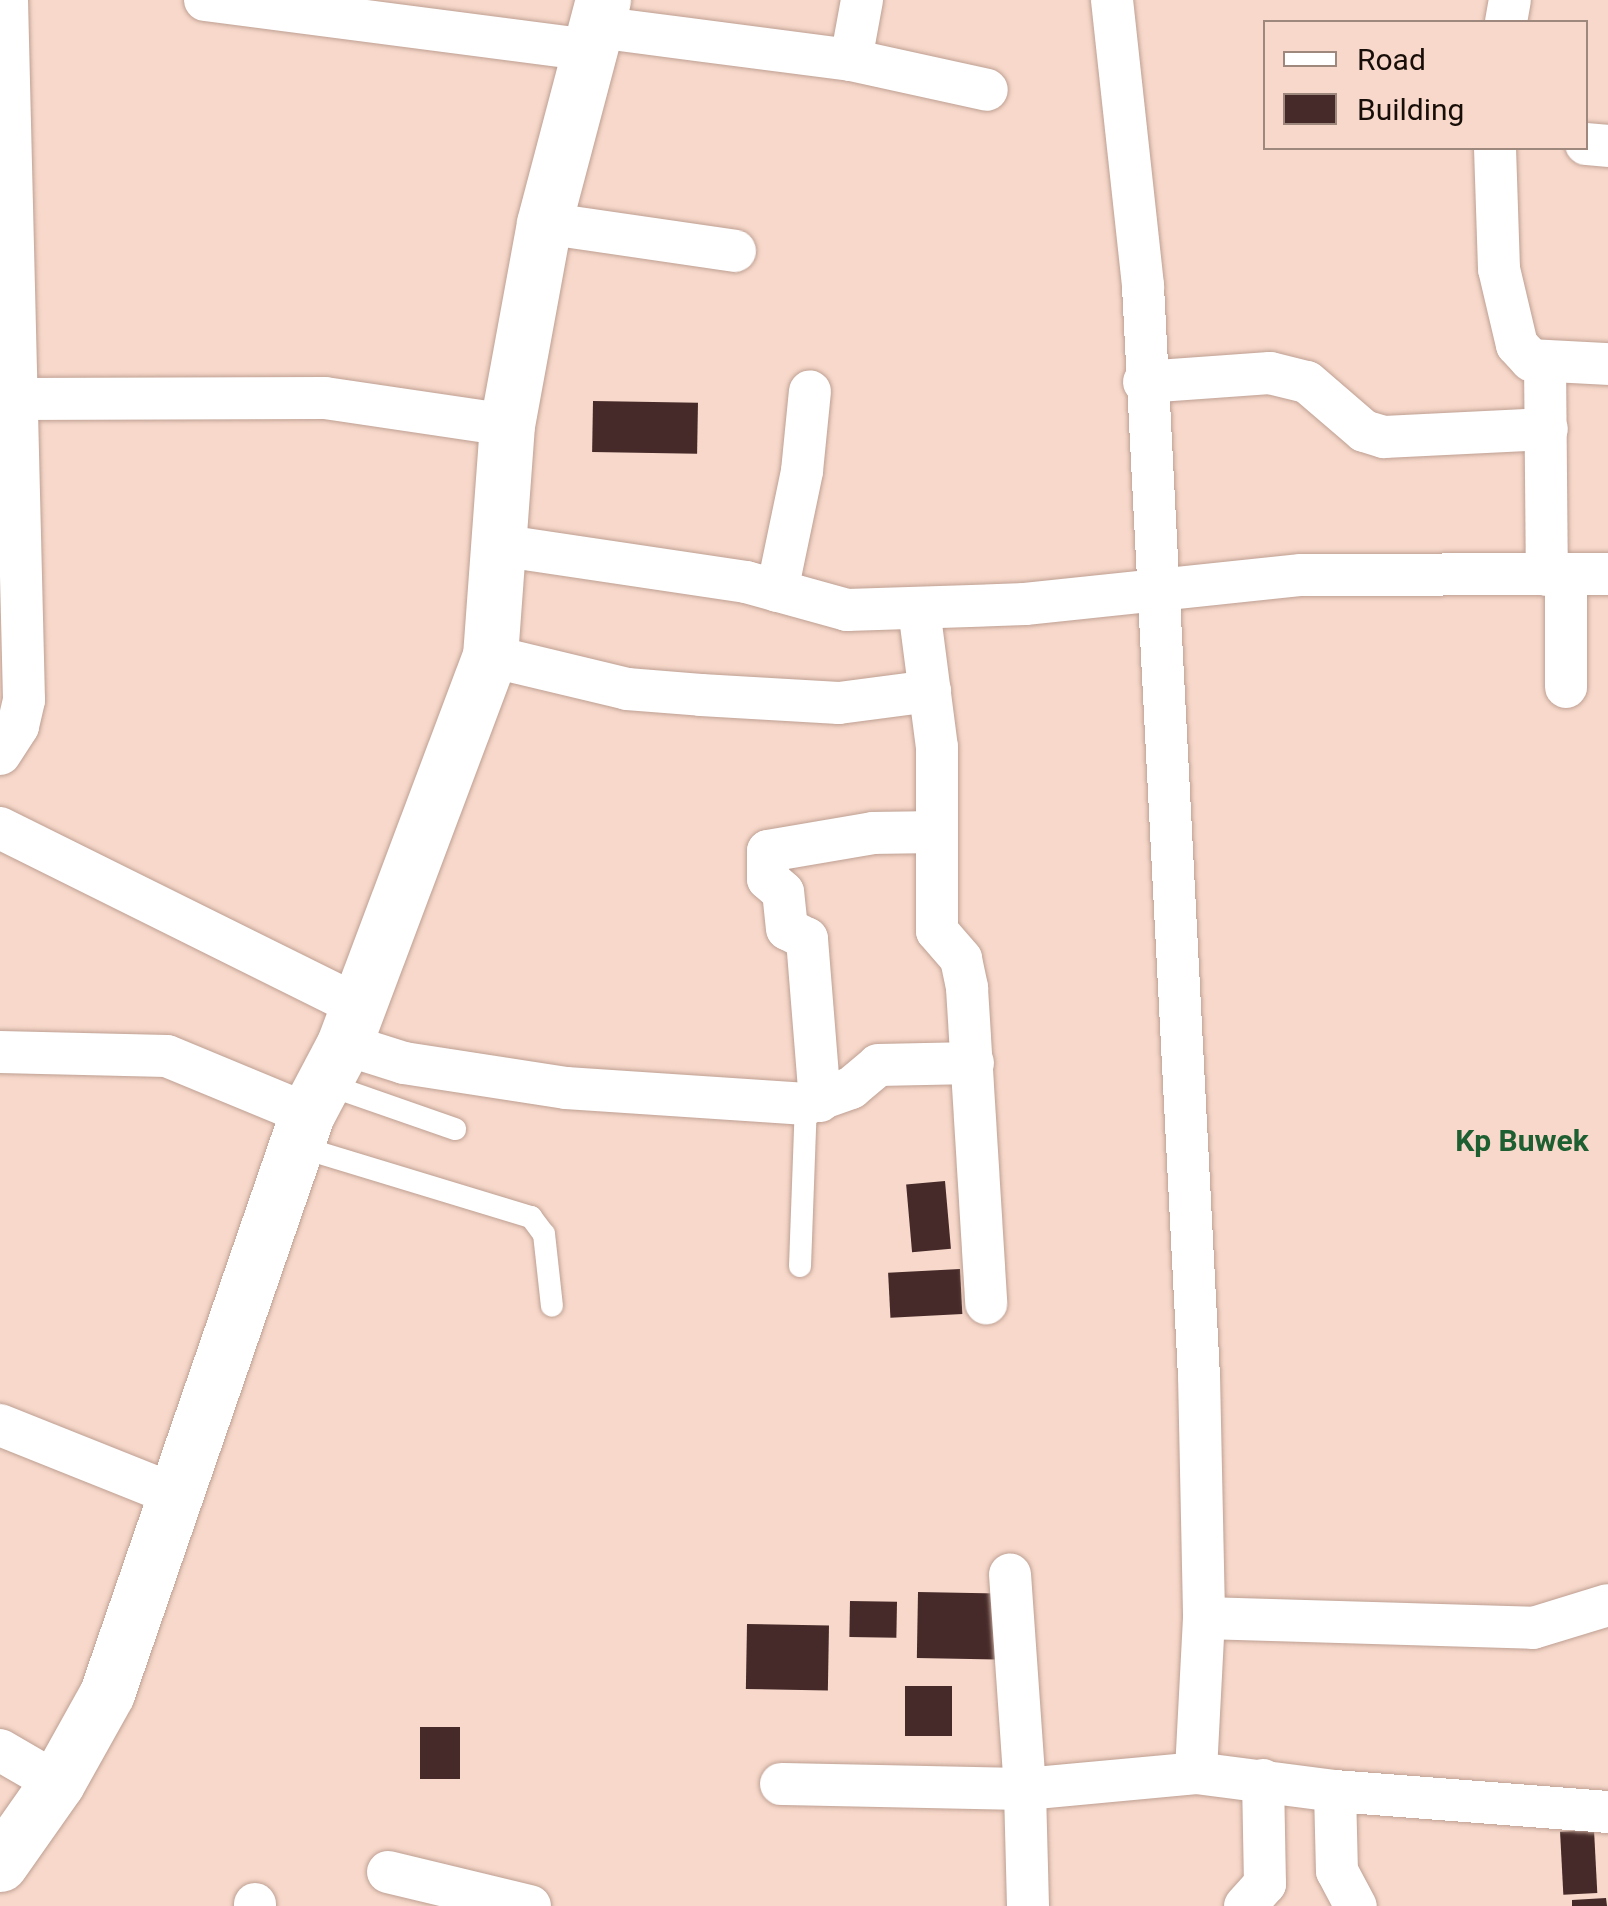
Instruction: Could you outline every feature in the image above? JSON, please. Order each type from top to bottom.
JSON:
[{"type":"street","points":[[0,754],[22,714],[10,605],[16,399],[7,0]]},
{"type":"street","points":[[206,0],[597,26],[851,60],[987,90]]},
{"type":"street","points":[[851,60],[862,0]]},
{"type":"street","points":[[1112,0],[1141,266],[1144,382],[1200,1374],[1204,1618],[1196,1773]]},
{"type":"street","points":[[0,1864],[58,1782],[107,1693],[326,1079],[490,656],[507,425],[544,223],[597,26]]},
{"type":"street","points":[[1496,150],[1499,269],[1520,352],[1545,360],[1608,364]]},
{"type":"street","points":[[544,223],[735,252]]},
{"type":"street","points":[[1545,360],[1566,687]]},
{"type":"street","points":[[1144,382],[1270,373],[1306,382],[1364,431],[1384,436],[1547,429]]},
{"type":"street","points":[[777,591],[802,472],[810,391]]},
{"type":"street","points":[[16,399],[326,398],[507,425]]},
{"type":"street","points":[[498,544],[777,591],[847,610],[1025,604],[1157,586],[1300,575],[1608,574]]},
{"type":"street","points":[[919,609],[937,747],[937,931],[961,959],[973,1063],[986,1303]]},
{"type":"street","points":[[490,656],[627,688],[701,695],[839,703],[930,691]]},
{"type":"street","points":[[0,828],[326,1079]]},
{"type":"street","points":[[813,1103],[808,942],[787,930],[782,892],[768,879],[768,851],[873,833],[936,832]]},
{"type":"street","points":[[0,1052],[167,1056],[326,1079],[479,1077],[813,1103],[851,1088],[878,1065],[973,1063]]},
{"type":"street","points":[[0,1426],[180,1497]]},
{"type":"street","points":[[1010,1575],[1026,1789],[1028,1906]]},
{"type":"street","points":[[1204,1618],[1533,1628],[1608,1605]]},
{"type":"street","points":[[0,1750],[58,1782]]},
{"type":"street","points":[[781,1784],[1026,1789],[1196,1773],[1335,1791],[1608,1812]]},
{"type":"street","points":[[1245,1906],[1265,1884],[1262,1780]]},
{"type":"street","points":[[1335,1791],[1337,1871],[1356,1906]]},
{"type":"street","points":[[388,1872],[530,1906]]},
{"type":"lane","points":[[326,1079],[455,1129]]},
{"type":"lane","points":[[326,1079],[532,1217],[544,1234],[552,1306]]},
{"type":"lane","points":[[800,1266],[813,1103]]},
{"type":"building","points":[[593,401],[698,403],[697,454],[592,452]]},
{"type":"building","points":[[945,1181],[951,1249],[912,1252],[906,1184]]},
{"type":"building","points":[[960,1269],[962,1314],[890,1318],[888,1273]]},
{"type":"building","points":[[918,1592],[998,1593],[997,1659],[917,1658]]},
{"type":"building","points":[[850,1601],[897,1602],[896,1638],[849,1637]]},
{"type":"building","points":[[747,1624],[829,1625],[828,1690],[746,1689]]},
{"type":"building","points":[[905,1686],[952,1686],[952,1736],[905,1736]]},
{"type":"building","points":[[420,1727],[460,1727],[460,1779],[420,1779]]},
{"type":"building","points":[[1594,1830],[1597,1893],[1563,1895],[1560,1832]]},
{"type":"building","points":[[1606,1898],[1607,1906],[1572,1906],[1572,1900]]},
{"type":"district","name":"Kp Buwek","points":[[1522,1141]]}]
